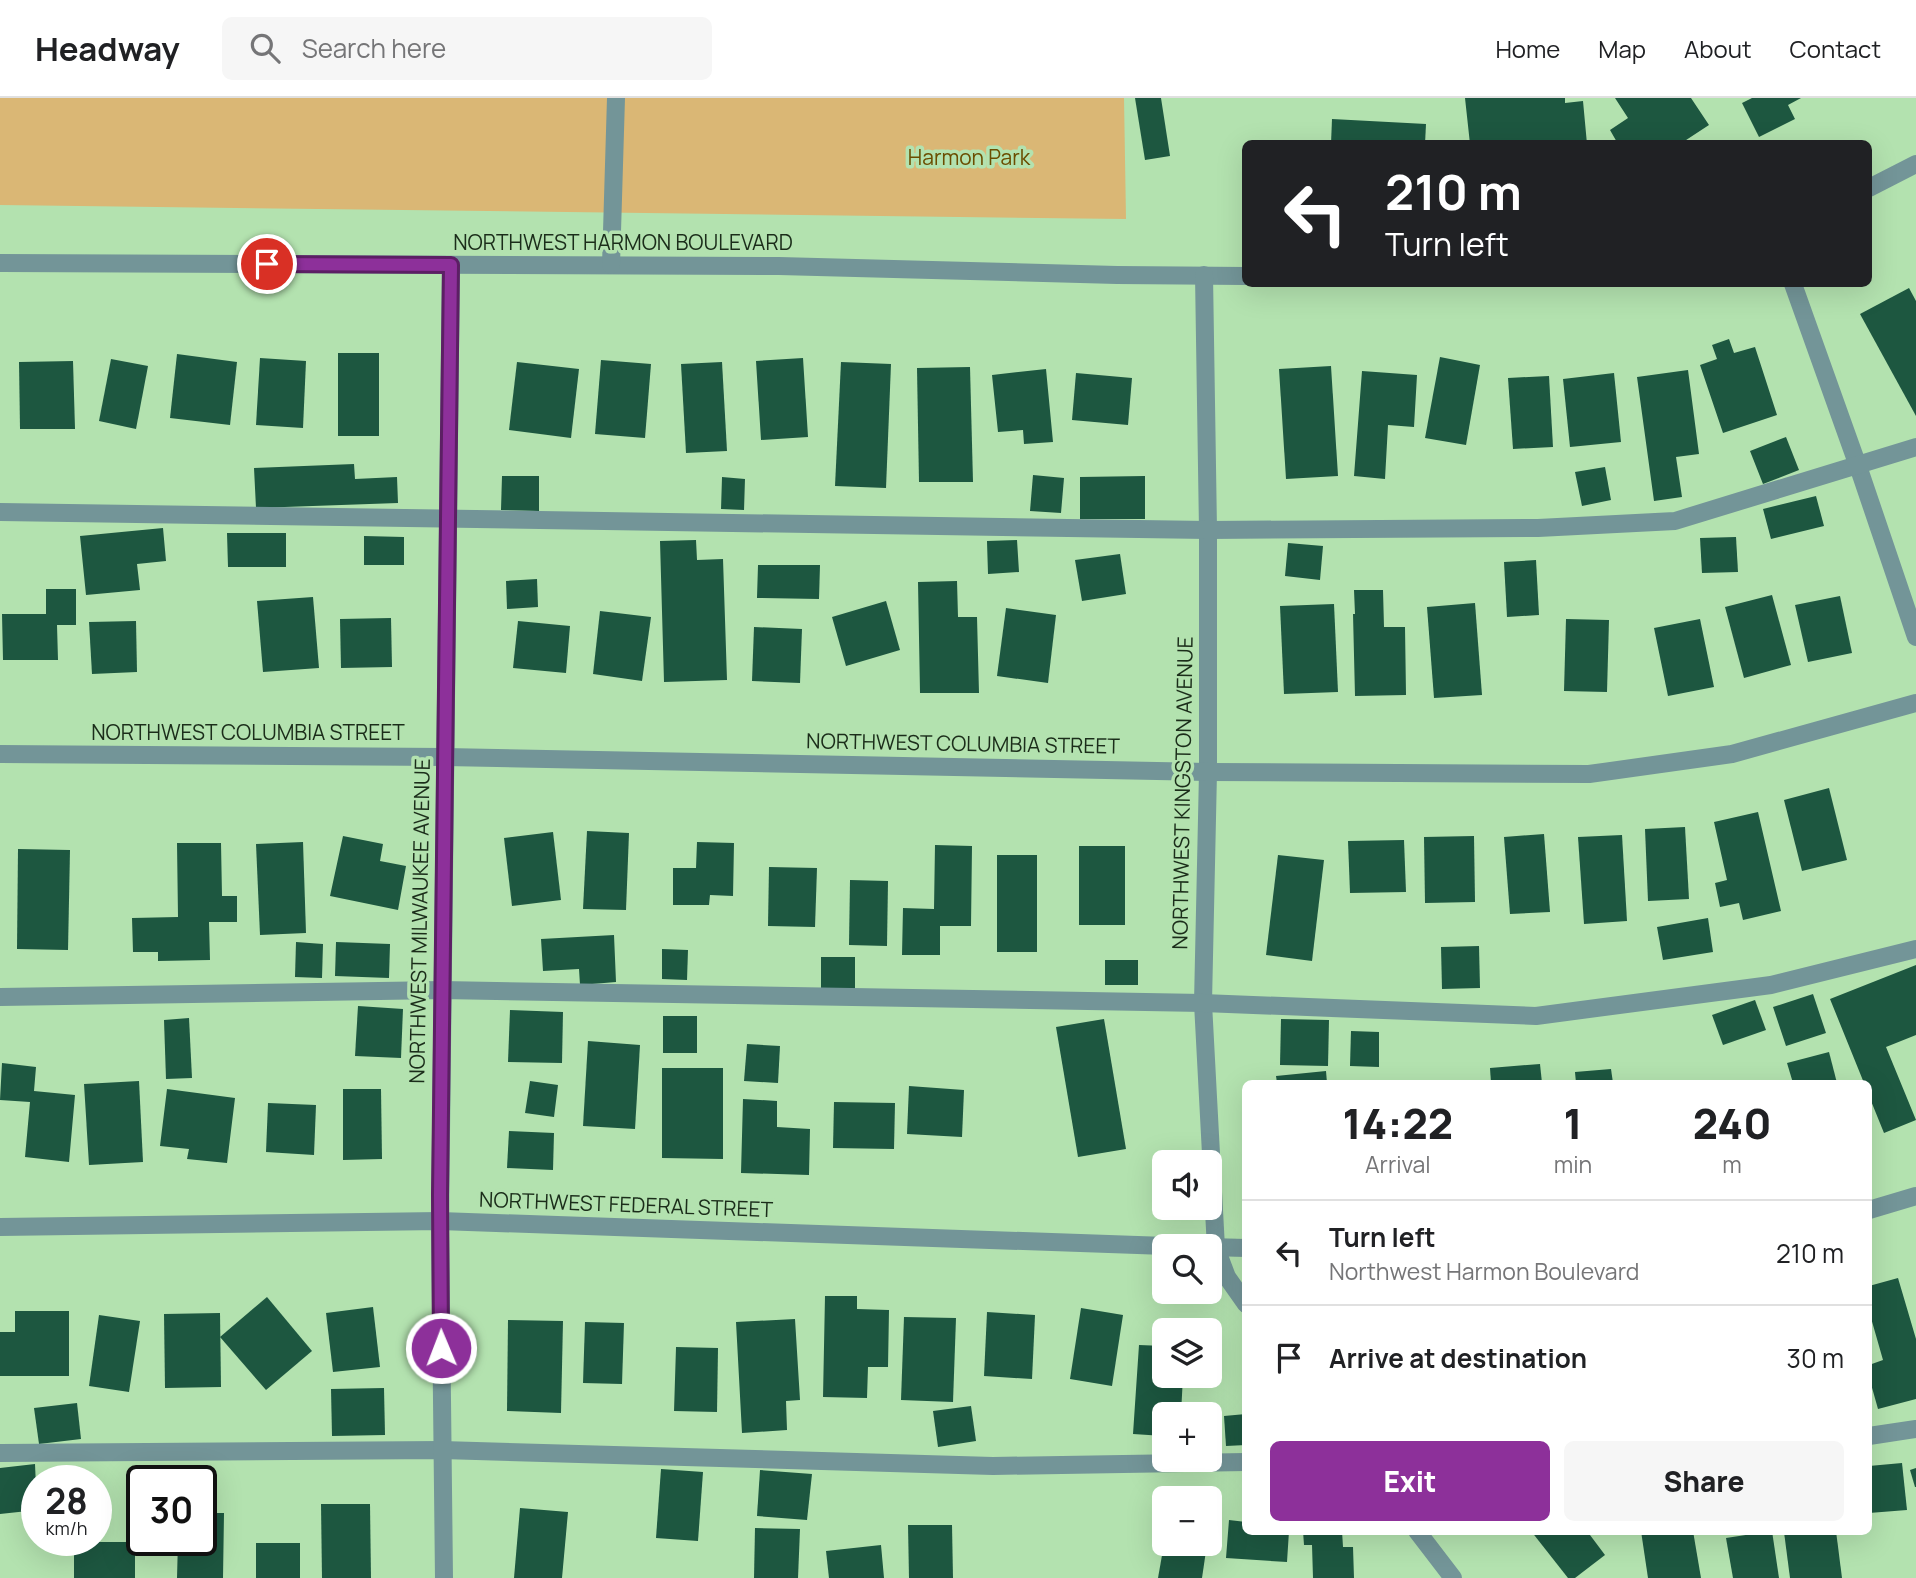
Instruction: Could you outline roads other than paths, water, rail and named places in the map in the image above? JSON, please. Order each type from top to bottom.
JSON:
[{"type":"street","points":[[611,265],[616,98]]},
{"type":"street","points":[[1872,186],[1916,164]]},
{"type":"street","name":"NORTHWEST HARMON BOULEVARD","points":[[0,263],[779,266],[1242,276]]},
{"type":"street","name":"NORTHWEST MILWAUKEE AVENUE","points":[[444,1578],[440,1221],[451,265]]},
{"type":"street","name":"NORTHWEST KINGSTON AVENUE","points":[[1203,275],[1208,530],[1208,772],[1203,1003],[1211,1234]]},
{"type":"street","points":[[1794,287],[1916,637]]},
{"type":"street","points":[[0,512],[1208,530],[1538,528],[1675,521],[1916,447]]},
{"type":"street","name":"NORTHWEST COLUMBIA STREET","points":[[0,754],[445,757],[1208,772],[1589,774],[1732,754],[1916,703]]},
{"type":"street","points":[[0,997],[442,989],[1203,1003],[1536,1016],[1770,985],[1916,948]]},
{"type":"street","points":[[1872,1209],[1916,1196]]},
{"type":"street","name":"NORTHWEST FEDERAL STREET","points":[[0,1227],[440,1221],[1152,1246]]},
{"type":"street","points":[[1222,1248],[1242,1248]]},
{"type":"street","name":"NORTHWEST KINGSTON AVENUE","points":[[1222,1268],[1242,1299]]},
{"type":"street","points":[[1872,1436],[1916,1429]]},
{"type":"street","points":[[0,1453],[442,1450],[993,1466],[1242,1462]]},
{"type":"street","points":[[1419,1535],[1453,1578]]},
{"type":"park label","name":"Harmon Park","points":[[969,158]]}]
